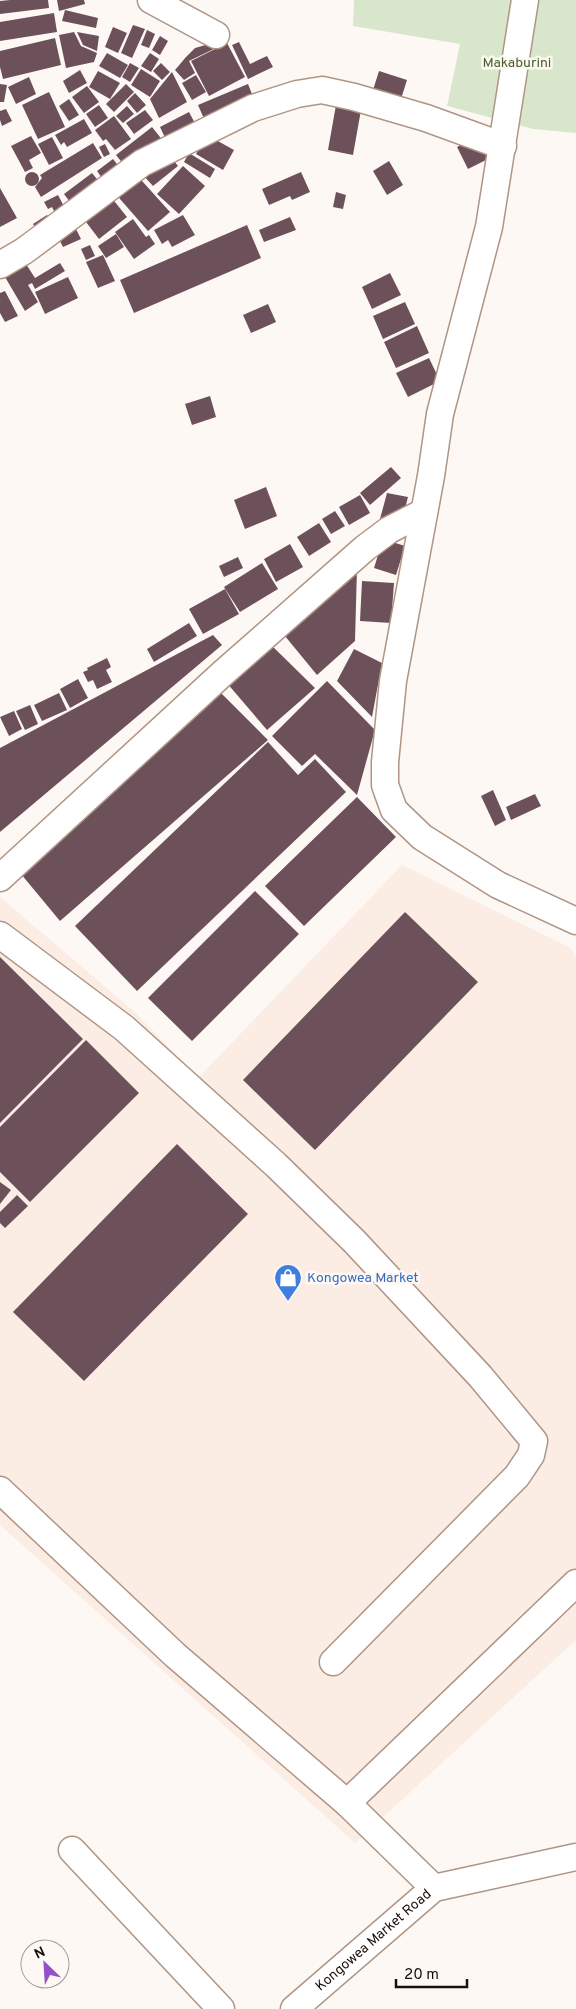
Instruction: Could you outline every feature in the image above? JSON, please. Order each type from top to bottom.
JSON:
[{"type":"street","points":[[151,0],[216,35]]},
{"type":"street","points":[[525,0],[490,227],[440,414],[393,681],[385,762],[385,785],[394,810],[422,837],[498,885],[576,921]]},
{"type":"street","points":[[0,265],[24,251],[142,164],[253,108],[297,94],[322,90],[354,97],[426,118],[503,146]]},
{"type":"street","points":[[0,878],[223,673],[365,548],[389,530],[424,512]]},
{"type":"street","points":[[0,936],[124,1028],[276,1165],[354,1241],[480,1376],[534,1441],[531,1455],[517,1476],[333,1662]]},
{"type":"street","points":[[0,1490],[176,1655],[347,1803],[434,1888]]},
{"type":"street","points":[[347,1803],[576,1583]]},
{"type":"street","points":[[72,1850],[221,2009]]},
{"type":"street","name":"Kongowea Market Road","points":[[294,2009],[434,1888],[576,1857]]},
{"type":"shaded area","name":"Kongowea Market","points":[[402,865],[571,948],[576,958],[576,1640],[355,1843],[0,1525],[0,897],[136,1013],[198,1078]]},
{"type":"green space","name":"Makaburini","points":[[354,0],[576,0],[576,133],[533,129],[447,106],[460,44],[353,26]]},
{"type":"building","points":[[48,0],[49,8],[0,14],[0,1]]},
{"type":"building","points":[[57,0],[84,0],[85,4],[59,11]]},
{"type":"building","points":[[65,10],[98,18],[96,28],[62,21]]},
{"type":"building","points":[[54,13],[57,32],[0,41],[0,22]]},
{"type":"building","points":[[133,25],[145,29],[132,58],[121,53]]},
{"type":"building","points":[[113,27],[127,33],[118,53],[105,47]]},
{"type":"building","points":[[147,30],[155,34],[149,48],[141,45]]},
{"type":"building","points":[[74,32],[81,46],[97,53],[94,62],[66,68],[59,35]]},
{"type":"building","points":[[77,32],[99,36],[97,51],[83,45]]},
{"type":"building","points":[[160,36],[168,41],[160,55],[152,50]]},
{"type":"building","points":[[55,38],[61,65],[3,79],[0,67],[0,51]]},
{"type":"building","points":[[216,42],[218,47],[189,61],[195,73],[184,80],[175,70],[195,48]]},
{"type":"building","points":[[239,42],[250,64],[267,56],[273,67],[248,79],[232,45]]},
{"type":"building","points":[[227,43],[245,77],[209,96],[191,61]]},
{"type":"building","points":[[107,53],[128,65],[120,78],[99,66]]},
{"type":"building","points":[[150,53],[159,59],[151,72],[141,66]]},
{"type":"building","points":[[130,63],[139,68],[130,82],[122,77]]},
{"type":"building","points":[[161,63],[170,72],[162,80],[153,71]]},
{"type":"building","points":[[141,69],[160,81],[150,97],[131,85]]},
{"type":"building","points":[[80,70],[87,83],[69,93],[63,81]]},
{"type":"building","points":[[98,71],[120,83],[110,99],[89,87]]},
{"type":"building","points":[[379,71],[407,80],[401,99],[373,90]]},
{"type":"building","points":[[172,72],[187,102],[159,118],[150,99]]},
{"type":"building","points":[[196,75],[206,92],[192,100],[182,83]]},
{"type":"building","points":[[29,77],[36,94],[16,104],[8,87]]},
{"type":"building","points":[[0,84],[7,85],[4,102],[0,102]]},
{"type":"building","points":[[126,84],[134,92],[114,112],[106,104]]},
{"type":"building","points":[[248,84],[254,99],[227,106],[229,113],[205,121],[198,105]]},
{"type":"building","points":[[87,86],[99,102],[84,113],[72,97]]},
{"type":"building","points":[[49,92],[65,127],[38,139],[22,105]]},
{"type":"building","points":[[135,93],[146,105],[137,113],[127,101]]},
{"type":"building","points":[[69,99],[79,115],[69,121],[59,106]]},
{"type":"building","points":[[99,105],[108,118],[95,127],[86,114]]},
{"type":"building","points":[[336,105],[361,110],[353,155],[328,150]]},
{"type":"building","points":[[127,106],[134,114],[123,123],[116,116]]},
{"type":"building","points":[[6,109],[12,121],[2,126],[0,111]]},
{"type":"building","points":[[145,110],[153,120],[134,134],[126,123]]},
{"type":"building","points":[[189,112],[198,129],[168,144],[160,127]]},
{"type":"building","points":[[114,116],[131,139],[115,150],[106,139],[103,141],[95,130]]},
{"type":"building","points":[[84,119],[92,133],[67,147],[64,142],[61,145],[55,135]]},
{"type":"building","points":[[152,127],[164,142],[128,170],[116,155]]},
{"type":"building","points":[[207,135],[234,150],[223,170],[196,154]]},
{"type":"building","points":[[31,136],[41,153],[29,160],[33,168],[25,172],[11,146]]},
{"type":"building","points":[[52,137],[63,158],[49,165],[38,144]]},
{"type":"building","points":[[476,137],[488,159],[468,169],[457,147]]},
{"type":"building","points":[[93,143],[102,158],[41,197],[35,187],[42,178],[40,175]]},
{"type":"building","points":[[105,144],[110,154],[104,157],[99,147]]},
{"type":"building","points":[[189,153],[215,169],[210,178],[184,162]]},
{"type":"building","points":[[171,157],[178,166],[153,186],[142,174]]},
{"type":"building","points":[[113,159],[121,169],[104,181],[97,171]]},
{"type":"building","points":[[389,161],[403,185],[387,195],[373,171]]},
{"type":"building","points":[[183,166],[205,186],[179,214],[157,194]]},
{"type":"building","points":[[32,172],[37,174],[39,179],[37,184],[32,186],[27,184],[25,179],[27,174]]},
{"type":"building","points":[[134,172],[170,212],[148,231],[113,191]]},
{"type":"building","points":[[301,172],[310,192],[292,200],[290,196],[269,205],[262,189]]},
{"type":"building","points":[[92,173],[101,184],[73,206],[64,194]]},
{"type":"building","points":[[0,188],[17,218],[0,227]]},
{"type":"building","points":[[336,192],[346,195],[343,209],[333,207]]},
{"type":"building","points":[[58,195],[68,214],[58,219],[52,207],[48,209],[44,202]]},
{"type":"building","points":[[111,197],[127,217],[99,239],[83,218]]},
{"type":"building","points":[[47,215],[54,225],[39,234],[33,224]]},
{"type":"building","points":[[183,215],[195,235],[172,247],[168,240],[162,244],[154,230]]},
{"type":"building","points":[[290,217],[296,230],[264,242],[259,230]]},
{"type":"building","points":[[133,219],[146,237],[149,235],[155,244],[134,259],[115,232]]},
{"type":"building","points":[[247,225],[261,258],[134,313],[120,280]]},
{"type":"building","points":[[76,229],[81,239],[63,247],[58,237]]},
{"type":"building","points":[[116,234],[124,247],[106,258],[98,246]]},
{"type":"building","points":[[90,245],[95,256],[86,260],[81,249]]},
{"type":"building","points":[[103,255],[115,281],[98,288],[86,262]]},
{"type":"building","points":[[60,263],[65,271],[35,289],[32,283],[28,285],[38,302],[25,311],[5,277],[26,264],[35,278]]},
{"type":"building","points":[[390,273],[401,295],[372,309],[362,287]]},
{"type":"building","points":[[68,277],[78,298],[45,314],[35,292]]},
{"type":"building","points":[[5,291],[18,316],[5,322],[0,313],[0,293]]},
{"type":"building","points":[[405,302],[415,324],[383,339],[373,316]]},
{"type":"building","points":[[268,304],[276,322],[251,333],[243,315]]},
{"type":"building","points":[[417,326],[429,353],[396,368],[384,342]]},
{"type":"building","points":[[429,358],[440,381],[408,397],[396,373]]},
{"type":"building","points":[[210,396],[216,417],[192,425],[185,404]]},
{"type":"building","points":[[391,467],[401,478],[370,505],[360,493]]},
{"type":"building","points":[[266,487],[277,516],[245,529],[234,500]]},
{"type":"building","points":[[387,493],[408,497],[401,524],[380,519]]},
{"type":"building","points":[[360,495],[370,513],[349,525],[339,507]]},
{"type":"building","points":[[335,511],[345,526],[331,534],[322,519]]},
{"type":"building","points":[[319,523],[331,542],[309,556],[297,537]]},
{"type":"building","points":[[383,539],[405,546],[396,575],[374,568]]},
{"type":"building","points":[[290,544],[303,567],[276,582],[264,559]]},
{"type":"building","points":[[238,557],[243,568],[224,577],[219,566]]},
{"type":"building","points":[[262,563],[278,589],[240,612],[224,587]]},
{"type":"building","points":[[357,568],[355,641],[317,675],[280,630]]},
{"type":"building","points":[[362,581],[394,583],[391,623],[360,621]]},
{"type":"building","points":[[225,589],[239,614],[203,634],[189,609]]},
{"type":"building","points":[[189,623],[197,636],[154,662],[147,649]]},
{"type":"building","points":[[213,635],[222,645],[0,832],[0,748]]},
{"type":"building","points":[[266,640],[315,688],[267,730],[226,682]]},
{"type":"building","points":[[354,649],[382,663],[372,717],[337,681]]},
{"type":"building","points":[[107,658],[111,667],[106,670],[112,682],[97,689],[93,680],[88,682],[83,672]]},
{"type":"building","points":[[78,679],[88,698],[70,708],[60,689]]},
{"type":"building","points":[[327,681],[375,730],[357,795],[315,754],[302,766],[272,736]]},
{"type":"building","points":[[216,688],[268,740],[60,921],[16,868]]},
{"type":"building","points":[[59,693],[67,710],[42,721],[34,705]]},
{"type":"building","points":[[30,705],[38,724],[25,730],[16,711]]},
{"type":"building","points":[[14,711],[22,729],[9,736],[0,717]]},
{"type":"building","points":[[268,742],[298,775],[315,759],[346,792],[137,991],[75,926]]},
{"type":"building","points":[[493,790],[506,820],[495,826],[481,796]]},
{"type":"building","points":[[535,794],[541,806],[511,820],[506,807]]},
{"type":"building","points":[[357,797],[396,837],[304,926],[265,886]]},
{"type":"building","points":[[255,891],[299,934],[192,1041],[148,998]]},
{"type":"building","points":[[405,912],[478,982],[315,1150],[243,1080]]},
{"type":"building","points":[[0,957],[83,1039],[0,1123]]},
{"type":"building","points":[[86,1040],[139,1093],[30,1202],[0,1172],[0,1127]]},
{"type":"building","points":[[177,1144],[248,1214],[84,1381],[13,1312]]},
{"type":"building","points":[[0,1182],[11,1190],[0,1204]]},
{"type":"building","points":[[17,1195],[28,1206],[5,1228],[0,1223],[0,1212]]},
{"type":"place","name":"Kongowea Market","points":[[288,1302]]}]
